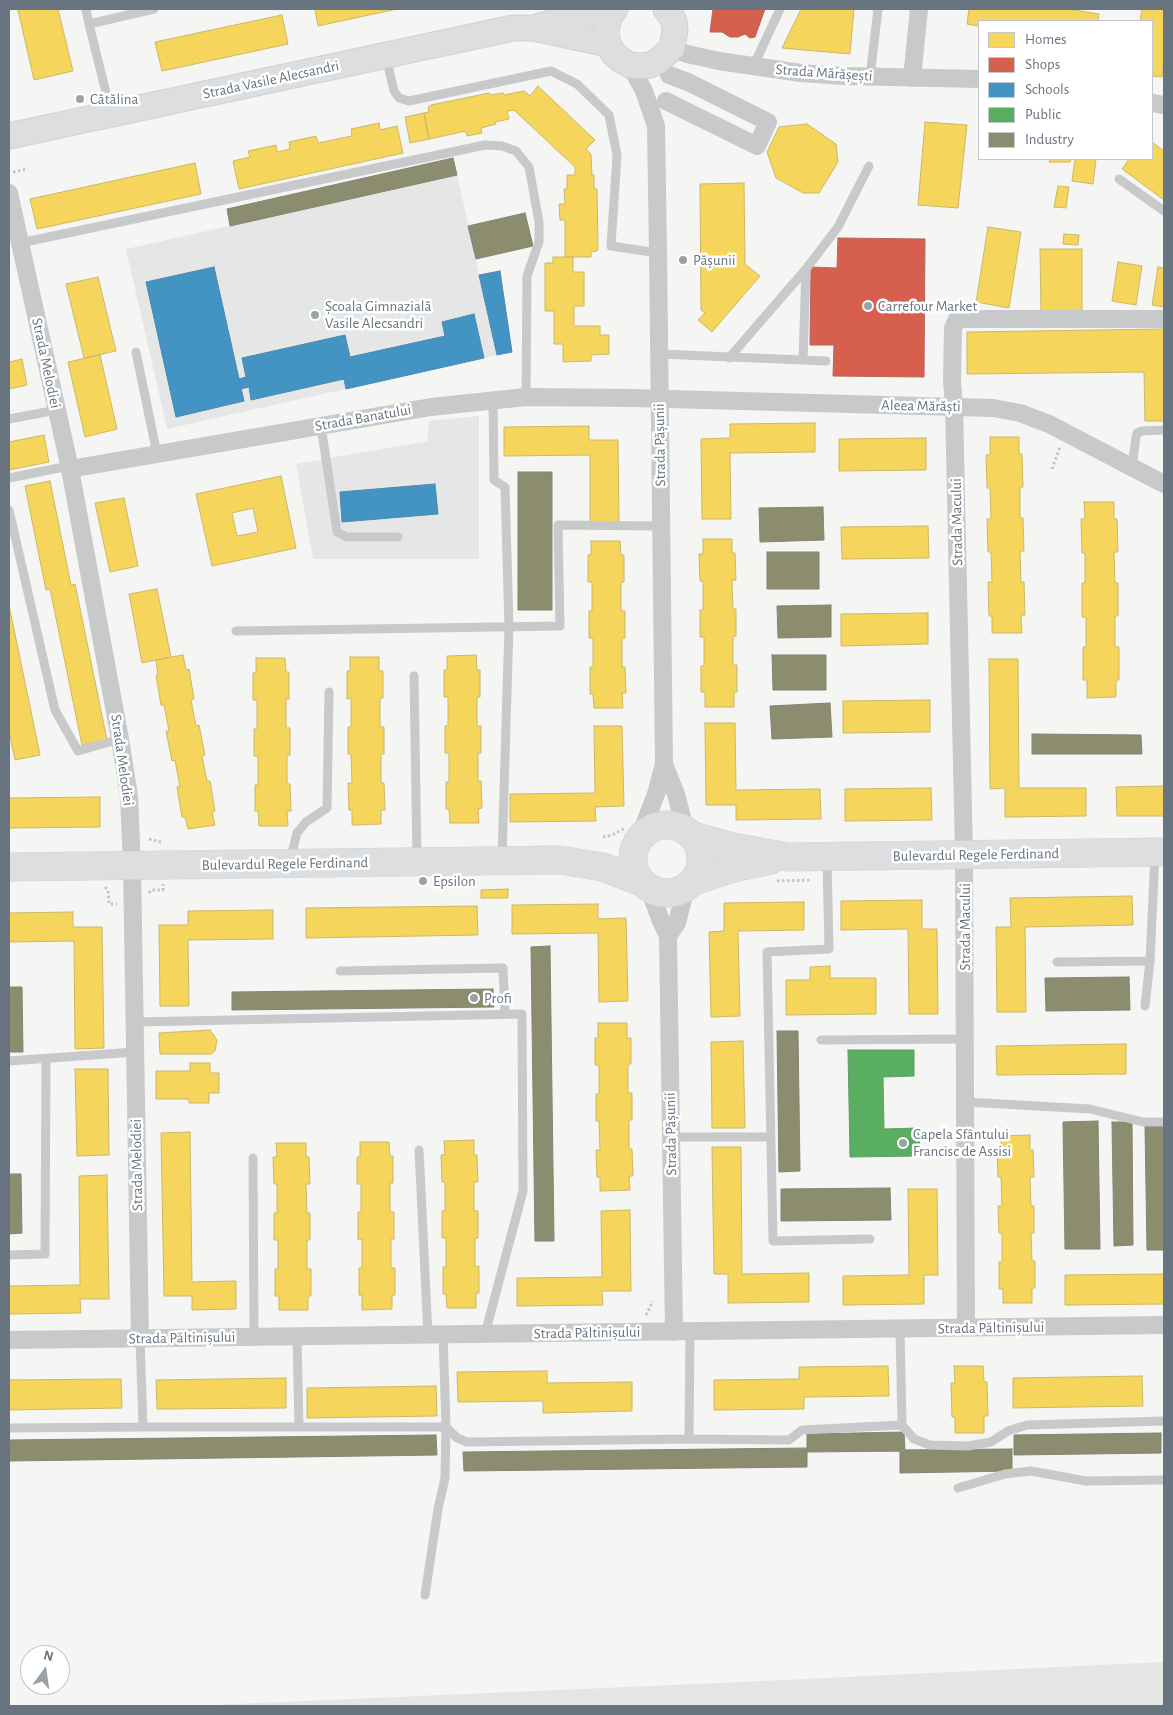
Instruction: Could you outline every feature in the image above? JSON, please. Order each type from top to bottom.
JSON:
[{"type":"main road","points":[[666,824],[676,826],[689,833],[698,844],[702,863],[699,873],[690,884],[678,892],[668,894],[658,892],[645,885],[636,874],[632,864],[632,854],[638,841],[648,830],[666,824]]},
{"type":"main road","name":"Bulevardul Regele Ferdinand","points":[[689,833],[733,847],[788,857],[1160,853]]},
{"type":"main road","name":"Bulevardul Regele Ferdinand","points":[[560,860],[638,841]]},
{"type":"main road","name":"Bulevardul Regele Ferdinand","points":[[690,884],[732,868],[788,857]]},
{"type":"main road","name":"Bulevardul Regele Ferdinand","points":[[9,867],[560,860],[603,867],[645,885]]},
{"type":"street","name":"Strada Vasile Alecsandri","points":[[533,28],[610,9]]},
{"type":"street","points":[[615,9],[610,15],[606,34],[608,44],[613,53],[630,65],[650,65],[658,61],[670,59]]},
{"type":"street","points":[[912,78],[919,9]]},
{"type":"street","points":[[670,59],[675,38],[672,13]]},
{"type":"street","name":"Strada Vasile Alecsandri","points":[[9,136],[513,28],[533,28],[608,44]]},
{"type":"street","name":"Strada Mărășești","points":[[670,59],[686,54],[753,67],[801,73],[870,77],[978,79]]},
{"type":"street","points":[[666,101],[757,146],[768,122],[688,82],[670,59]]},
{"type":"street","name":"Strada Pășunii","points":[[656,126],[666,101],[670,59]]},
{"type":"street","name":"Strada Pășunii","points":[[630,65],[644,91],[656,126],[664,764],[656,794],[638,841]]},
{"type":"street","name":"Strada Melodiei","points":[[9,193],[15,233],[69,468],[129,796],[132,866],[140,1338]]},
{"type":"street","name":"Strada Macului","points":[[966,1328],[964,855],[953,328],[956,319],[1164,319]]},
{"type":"street","name":"Strada Banatului","points":[[69,468],[431,407],[526,397],[660,400]]},
{"type":"street","name":"Aleea Mărăști","points":[[660,400],[994,408],[1020,413],[1049,424],[1164,484]]},
{"type":"street","name":"Strada Pășunii","points":[[664,764],[689,833]]},
{"type":"street","name":"Strada Pășunii","points":[[668,936],[677,923],[690,884]]},
{"type":"street","name":"Strada Pășunii","points":[[645,885],[668,936],[671,1137],[682,1331]]},
{"type":"street","name":"Strada Păltinișului","points":[[9,1340],[1164,1326]]},
{"type":"lane","points":[[86,9],[112,114]]},
{"type":"lane","points":[[89,24],[154,9]]},
{"type":"lane","points":[[753,67],[780,9]]},
{"type":"lane","points":[[870,77],[878,9]]},
{"type":"lane","points":[[386,56],[394,92],[399,98],[409,100],[551,71],[577,84],[609,115],[617,155],[611,246],[658,253]]},
{"type":"lane","points":[[15,233],[485,145],[502,146],[516,151],[529,167],[539,222],[539,242],[527,276],[526,397]]},
{"type":"lane","points":[[729,358],[806,269],[838,227],[869,166]]},
{"type":"lane","points":[[1119,179],[1164,211]]},
{"type":"lane","points":[[803,360],[806,269]]},
{"type":"lane","points":[[136,352],[157,454]]},
{"type":"lane","points":[[659,354],[826,361]]},
{"type":"lane","points":[[493,400],[494,480],[505,487],[509,626],[502,861]]},
{"type":"lane","points":[[9,419],[57,410]]},
{"type":"lane","points":[[322,426],[337,532],[347,537],[398,537]]},
{"type":"lane","points":[[1132,468],[1138,434],[1142,431],[1164,430]]},
{"type":"lane","points":[[9,478],[69,468]]},
{"type":"lane","points":[[9,510],[56,710],[78,751],[120,739]]},
{"type":"lane","points":[[236,631],[560,626],[558,525],[661,526]]},
{"type":"lane","points":[[414,676],[418,862]]},
{"type":"lane","points":[[290,864],[297,833],[306,822],[327,808],[330,692]]},
{"type":"lane","points":[[1145,1006],[1160,853]]},
{"type":"lane","points":[[827,857],[829,949],[767,952],[773,1241],[870,1239]]},
{"type":"lane","points":[[1057,962],[1150,961]]},
{"type":"lane","points":[[340,971],[503,968],[505,1014]]},
{"type":"lane","points":[[134,1022],[522,1014],[523,1191],[485,1334]]},
{"type":"lane","points":[[821,1040],[965,1039]]},
{"type":"lane","points":[[9,1062],[135,1052]]},
{"type":"lane","points":[[9,1255],[45,1254],[46,1059]]},
{"type":"lane","points":[[966,1102],[1090,1109],[1143,1122],[1164,1122]]},
{"type":"lane","points":[[671,1137],[771,1137]]},
{"type":"lane","points":[[419,1150],[435,1334],[446,1427],[446,1478],[438,1509],[425,1595]]},
{"type":"lane","points":[[253,1158],[254,1337]]},
{"type":"lane","points":[[900,1329],[902,1425],[914,1439],[930,1445],[968,1446],[991,1442],[1027,1424],[1164,1421]]},
{"type":"lane","points":[[682,1331],[690,1439]]},
{"type":"lane","points":[[298,1336],[299,1426]]},
{"type":"lane","points":[[140,1338],[143,1427]]},
{"type":"lane","points":[[9,1428],[446,1427],[457,1438],[467,1442],[690,1439],[789,1440],[802,1430],[902,1425]]},
{"type":"lane","points":[[958,1488],[1005,1474],[1031,1471],[1086,1481],[1164,1480]]},
{"type":"path","points":[[13,172],[28,169]]},
{"type":"path","points":[[1052,469],[1065,432]]},
{"type":"path","points":[[99,884],[108,890],[109,904],[118,904]]},
{"type":"path","points":[[147,896],[151,890],[163,890],[164,884]]},
{"type":"path","points":[[646,1315],[653,1302]]},
{"type":"shaded area","name":"Școala Gimnazială Vasile Alecsandri","points":[[457,175],[497,355],[167,429],[126,249]]},
{"type":"shaded area","points":[[425,219],[437,271],[334,294],[322,242]]},
{"type":"shaded area","points":[[479,416],[479,559],[313,559],[296,464],[427,441],[429,421]]},
{"type":"shaded area","points":[[1164,1662],[1164,1706],[190,1706],[720,1683]]},
{"type":"building: Homes","points":[[58,9],[73,71],[34,80],[18,10]]},
{"type":"building: Homes","points":[[315,9],[397,9],[318,26]]},
{"type":"building: Homes","points":[[801,9],[854,9],[850,54],[782,48]]},
{"type":"building: Homes","points":[[969,9],[1067,9],[1099,14],[1098,20],[978,20],[978,26],[967,24]]},
{"type":"building: Homes","points":[[1142,9],[1164,9],[1162,77],[1153,76],[1153,20],[1140,20]]},
{"type":"building: Homes","points":[[282,15],[288,44],[162,71],[155,42]]},
{"type":"building: Homes","points":[[538,86],[595,140],[586,149],[591,154],[594,189],[597,189],[598,248],[597,251],[591,252],[591,257],[565,257],[565,220],[560,220],[559,204],[565,204],[564,189],[567,189],[567,175],[575,175],[575,167],[514,110],[507,111],[509,119],[481,128],[482,133],[467,136],[466,131],[429,139],[424,113],[429,112],[428,107],[431,105],[489,93],[490,95],[503,93],[504,95],[524,91],[530,96]]},
{"type":"building: Homes","points":[[424,113],[429,139],[410,143],[405,117]]},
{"type":"building: Homes","points":[[925,122],[967,125],[958,208],[918,205]]},
{"type":"building: Homes","points":[[379,123],[380,130],[397,126],[403,153],[239,189],[233,161],[250,157],[248,151],[276,145],[277,152],[290,149],[289,142],[316,136],[318,143],[352,136],[351,129]]},
{"type":"building: Homes","points":[[807,124],[836,144],[838,162],[819,193],[803,193],[776,178],[767,152],[779,127]]},
{"type":"building: Homes","points":[[1153,143],[1164,151],[1164,200],[1122,169],[1128,160],[1153,160]]},
{"type":"building: Homes","points":[[1050,160],[1071,160],[1070,162],[1049,162]]},
{"type":"building: Homes","points":[[1075,160],[1096,160],[1093,184],[1072,181]]},
{"type":"building: Homes","points":[[195,163],[201,194],[37,229],[30,199]]},
{"type":"building: Homes","points":[[744,183],[745,264],[760,276],[712,332],[698,320],[705,313],[701,310],[700,184]]},
{"type":"building: Homes","points":[[1058,186],[1069,187],[1066,208],[1054,207]]},
{"type":"building: Homes","points":[[988,227],[1021,232],[1009,308],[976,302]]},
{"type":"building: Homes","points":[[1064,234],[1079,235],[1078,245],[1063,244]]},
{"type":"building: Homes","points":[[1040,249],[1082,249],[1082,312],[1041,313]]},
{"type":"building: Homes","points":[[553,257],[573,257],[573,272],[584,272],[584,306],[574,306],[574,326],[600,326],[600,335],[609,335],[609,354],[591,355],[591,361],[563,362],[563,344],[554,344],[554,311],[545,311],[545,263],[553,263]]},
{"type":"building: Homes","points":[[1118,262],[1142,266],[1136,305],[1112,301]]},
{"type":"building: Homes","points":[[1158,267],[1164,268],[1164,307],[1152,305]]},
{"type":"building: Homes","points":[[98,277],[116,351],[84,358],[66,284]]},
{"type":"building: Homes","points":[[1164,329],[1164,421],[1145,421],[1144,372],[967,374],[967,332]]},
{"type":"building: Homes","points":[[100,355],[117,429],[85,437],[68,362]]},
{"type":"building: Homes","points":[[22,359],[27,385],[9,389],[9,362]]},
{"type":"building: Homes","points":[[815,423],[815,452],[730,453],[731,519],[702,519],[701,439],[730,438],[730,424]]},
{"type":"building: Homes","points":[[589,426],[589,440],[618,440],[619,523],[590,523],[590,455],[504,456],[504,427]]},
{"type":"building: Homes","points":[[44,435],[49,462],[9,470],[9,442]]},
{"type":"building: Homes","points":[[990,437],[1019,437],[1019,454],[1022,454],[1023,487],[1020,487],[1020,518],[1023,518],[1024,551],[1020,551],[1021,582],[1024,582],[1025,615],[1021,615],[1022,633],[992,633],[992,616],[989,616],[988,582],[992,582],[991,552],[988,552],[987,519],[991,519],[990,488],[987,488],[986,455],[990,455]]},
{"type":"building: Homes","points":[[926,438],[926,470],[839,471],[839,439]]},
{"type":"building: Homes","points":[[281,476],[296,548],[212,566],[196,494]],"holes":[[[253,508],[258,532],[237,536],[232,513]]]},
{"type":"building: Homes","points":[[50,481],[71,585],[75,584],[107,740],[82,745],[50,589],[46,590],[25,486]]},
{"type":"building: Homes","points":[[124,498],[138,566],[110,572],[95,503]]},
{"type":"building: Homes","points":[[1084,502],[1114,502],[1114,519],[1117,519],[1118,552],[1114,552],[1115,583],[1118,583],[1118,616],[1115,616],[1115,647],[1119,647],[1119,680],[1116,680],[1116,697],[1087,698],[1087,680],[1083,680],[1083,647],[1086,647],[1086,617],[1082,617],[1082,583],[1085,583],[1085,553],[1082,553],[1081,519],[1085,519]]},
{"type":"building: Homes","points":[[928,526],[929,558],[842,559],[841,527]]},
{"type":"building: Homes","points":[[703,539],[732,539],[732,553],[735,553],[736,580],[732,580],[733,609],[736,609],[736,636],[733,636],[733,665],[737,665],[737,692],[734,692],[734,707],[705,707],[705,692],[701,692],[701,666],[704,666],[704,637],[700,637],[700,610],[703,610],[703,581],[700,581],[699,554],[703,554]]},
{"type":"building: Homes","points":[[591,541],[620,541],[621,555],[624,555],[624,582],[621,582],[621,611],[625,611],[625,638],[622,638],[622,667],[625,667],[626,693],[622,693],[623,708],[594,708],[593,694],[590,694],[590,667],[593,667],[593,638],[589,638],[589,611],[592,611],[592,582],[588,582],[588,555],[591,555]]},
{"type":"building: Homes","points":[[157,589],[171,657],[142,663],[129,594]]},
{"type":"building: Homes","points":[[9,605],[40,755],[15,760],[9,732]]},
{"type":"building: Homes","points":[[928,613],[928,644],[841,646],[841,614]]},
{"type":"building: Homes","points":[[183,655],[186,670],[189,669],[194,699],[191,700],[196,726],[199,725],[205,755],[202,756],[207,781],[210,781],[215,811],[212,812],[215,825],[188,829],[185,817],[182,817],[177,787],[180,787],[175,760],[172,761],[166,731],[169,731],[164,705],[161,705],[156,675],[158,675],[156,660]]},
{"type":"building: Homes","points":[[476,655],[477,670],[480,670],[480,697],[477,697],[477,726],[481,726],[481,753],[478,753],[478,781],[481,781],[482,808],[478,809],[479,823],[450,823],[449,809],[446,809],[446,782],[449,782],[449,753],[445,753],[445,726],[448,726],[448,697],[444,697],[444,670],[447,670],[447,656]]},
{"type":"building: Homes","points":[[350,657],[379,657],[379,671],[383,671],[383,698],[380,698],[380,727],[384,727],[384,754],[381,754],[381,783],[384,783],[385,810],[381,810],[381,824],[352,825],[352,810],[349,810],[348,783],[352,783],[351,754],[348,754],[348,727],[351,727],[351,698],[347,699],[347,671],[350,671]]},
{"type":"building: Homes","points":[[256,658],[285,658],[286,672],[289,672],[289,699],[286,699],[286,728],[290,728],[290,755],[287,755],[287,784],[290,784],[291,811],[287,811],[288,826],[259,826],[258,811],[255,811],[255,785],[258,785],[258,756],[254,756],[254,729],[257,729],[257,700],[253,700],[253,673],[256,673]]},
{"type":"building: Homes","points":[[989,659],[1018,659],[1019,788],[1086,788],[1086,816],[1005,817],[1005,788],[990,789]]},
{"type":"building: Homes","points":[[930,700],[930,732],[843,733],[843,701]]},
{"type":"building: Homes","points":[[705,723],[735,723],[736,790],[820,789],[821,819],[736,820],[736,805],[706,805]]},
{"type":"building: Homes","points":[[594,726],[622,726],[624,806],[595,807],[596,821],[510,822],[510,794],[595,793]]},
{"type":"building: Homes","points":[[1164,786],[1164,816],[1117,816],[1116,787]]},
{"type":"building: Homes","points":[[931,788],[932,820],[845,821],[845,789]]},
{"type":"building: Homes","points":[[100,797],[100,827],[9,828],[9,798]]},
{"type":"building: Homes","points":[[508,889],[508,898],[481,898],[481,890]]},
{"type":"building: Homes","points":[[1132,896],[1133,925],[1025,927],[1026,1012],[997,1012],[996,927],[1011,927],[1010,898]]},
{"type":"building: Homes","points":[[922,900],[922,929],[937,929],[938,1014],[909,1014],[908,929],[841,930],[841,901]]},
{"type":"building: Homes","points":[[804,902],[804,930],[738,931],[740,1016],[711,1017],[709,932],[724,931],[724,903]]},
{"type":"building: Homes","points":[[598,904],[598,919],[626,918],[628,1001],[599,1002],[598,933],[512,934],[512,905]]},
{"type":"building: Homes","points":[[477,906],[478,935],[306,938],[306,908]]},
{"type":"building: Homes","points":[[273,910],[273,939],[188,940],[189,1006],[160,1006],[159,925],[188,925],[188,911]]},
{"type":"building: Homes","points":[[73,912],[73,927],[102,927],[104,1048],[75,1049],[74,941],[9,942],[9,913]]},
{"type":"building: Homes","points":[[830,966],[830,978],[876,978],[876,1014],[786,1015],[786,980],[810,980],[810,967]]},
{"type":"building: Homes","points":[[598,1023],[627,1023],[627,1038],[631,1038],[631,1064],[628,1064],[628,1093],[632,1093],[632,1120],[629,1120],[629,1149],[632,1149],[633,1176],[629,1176],[630,1190],[600,1191],[600,1177],[597,1177],[596,1150],[600,1150],[599,1121],[596,1121],[596,1094],[599,1094],[599,1065],[595,1065],[595,1038],[598,1038]]},
{"type":"building: Homes","points":[[210,1030],[217,1040],[215,1051],[211,1054],[160,1054],[159,1033]]},
{"type":"building: Homes","points":[[743,1041],[745,1128],[712,1128],[711,1042]]},
{"type":"building: Homes","points":[[1126,1044],[1126,1074],[997,1075],[996,1046]]},
{"type":"building: Homes","points":[[190,1063],[210,1063],[210,1073],[219,1073],[219,1093],[209,1093],[209,1103],[189,1103],[189,1099],[156,1099],[156,1071],[190,1071]]},
{"type":"building: Homes","points":[[75,1069],[108,1069],[109,1155],[77,1156]]},
{"type":"building: Homes","points":[[190,1132],[192,1282],[236,1281],[236,1309],[192,1310],[192,1296],[164,1296],[161,1133]]},
{"type":"building: Homes","points":[[1030,1135],[1030,1150],[1033,1150],[1034,1177],[1030,1177],[1031,1206],[1034,1206],[1034,1233],[1031,1233],[1032,1261],[1035,1261],[1035,1288],[1032,1288],[1032,1303],[1003,1303],[1003,1289],[999,1289],[999,1262],[1002,1262],[1002,1233],[999,1233],[998,1206],[1002,1206],[1001,1177],[998,1177],[997,1150],[1001,1150],[1001,1136]]},
{"type":"building: Homes","points":[[474,1140],[474,1155],[477,1155],[478,1182],[474,1182],[474,1211],[478,1211],[478,1238],[475,1238],[475,1267],[479,1266],[479,1293],[476,1293],[476,1308],[447,1308],[446,1294],[443,1294],[443,1267],[446,1267],[446,1238],[442,1238],[442,1211],[445,1211],[445,1182],[442,1182],[441,1155],[445,1155],[444,1141]]},
{"type":"building: Homes","points":[[360,1142],[389,1142],[390,1156],[393,1156],[393,1183],[390,1183],[390,1212],[394,1212],[394,1239],[391,1239],[391,1268],[395,1268],[395,1295],[392,1295],[392,1309],[362,1310],[362,1295],[359,1295],[359,1268],[362,1268],[362,1239],[358,1240],[361,1184],[357,1184],[357,1157],[360,1157]]},
{"type":"building: Homes","points":[[276,1143],[306,1143],[306,1157],[309,1157],[310,1184],[306,1184],[307,1213],[310,1213],[310,1240],[307,1240],[307,1269],[311,1269],[311,1296],[308,1296],[308,1310],[279,1310],[279,1296],[275,1296],[275,1269],[278,1269],[278,1240],[274,1240],[274,1213],[277,1213],[277,1184],[274,1184],[273,1157],[277,1157]]},
{"type":"building: Homes","points":[[712,1147],[741,1147],[742,1274],[809,1273],[809,1302],[728,1303],[728,1274],[714,1274]]},
{"type":"building: Homes","points":[[107,1175],[109,1299],[80,1299],[81,1313],[9,1314],[9,1286],[80,1285],[79,1176]]},
{"type":"building: Homes","points":[[908,1189],[937,1189],[938,1275],[924,1275],[924,1304],[843,1305],[843,1276],[909,1275]]},
{"type":"building: Homes","points":[[630,1210],[631,1291],[602,1291],[603,1305],[517,1306],[517,1278],[602,1277],[601,1211]]},
{"type":"building: Homes","points":[[1164,1274],[1164,1304],[1065,1305],[1065,1275]]},
{"type":"building: Homes","points":[[888,1366],[889,1396],[804,1397],[804,1409],[714,1410],[714,1380],[799,1379],[799,1367]]},
{"type":"building: Homes","points":[[954,1366],[983,1366],[984,1382],[987,1382],[988,1416],[984,1416],[984,1433],[955,1433],[955,1417],[952,1417],[951,1383],[955,1383]]},
{"type":"building: Homes","points":[[547,1371],[547,1383],[632,1382],[632,1411],[543,1413],[543,1401],[458,1402],[457,1372]]},
{"type":"building: Homes","points":[[1142,1376],[1143,1406],[1013,1408],[1013,1378]]},
{"type":"building: Homes","points":[[286,1378],[286,1408],[157,1409],[156,1380]]},
{"type":"building: Homes","points":[[121,1379],[122,1408],[9,1410],[9,1380]]},
{"type":"building: Homes","points":[[436,1386],[437,1416],[307,1418],[307,1388]]},
{"type":"building: Shops","points":[[713,9],[765,9],[755,37],[750,38],[745,34],[738,37],[730,37],[722,32],[710,32]]},
{"type":"building: Shops","name":"Carrefour Market","points":[[838,238],[925,239],[924,377],[833,376],[834,345],[810,345],[811,267],[837,268]]},
{"type":"building: Schools","points":[[214,267],[244,401],[176,417],[146,282]]},
{"type":"building: Schools","points":[[500,271],[512,352],[497,355],[479,275]]},
{"type":"building: Schools","points":[[474,314],[484,358],[346,389],[344,379],[251,400],[249,387],[241,389],[239,379],[246,377],[242,358],[345,335],[350,357],[445,336],[442,322]]},
{"type":"building: Schools","points":[[435,484],[438,514],[342,522],[340,492]]},
{"type":"building: Public","points":[[848,1050],[914,1050],[914,1076],[883,1077],[884,1129],[919,1128],[920,1156],[850,1157]]},
{"type":"building: Industry","points":[[453,158],[457,175],[230,226],[227,209]]},
{"type":"building: Industry","points":[[525,213],[533,246],[476,259],[468,226]]},
{"type":"building: Industry","points":[[518,472],[552,472],[552,610],[518,610]]},
{"type":"building: Industry","points":[[823,507],[824,540],[760,542],[759,508]]},
{"type":"building: Industry","points":[[767,552],[819,552],[819,589],[767,589]]},
{"type":"building: Industry","points":[[831,605],[831,637],[778,638],[777,606]]},
{"type":"building: Industry","points":[[772,655],[826,655],[826,690],[773,690]]},
{"type":"building: Industry","points":[[830,703],[832,737],[772,739],[770,706]]},
{"type":"building: Industry","points":[[1032,734],[1141,735],[1142,754],[1032,754]]},
{"type":"building: Industry","points":[[550,946],[554,1241],[535,1241],[531,947]]},
{"type":"building: Industry","points":[[1129,977],[1130,1010],[1046,1011],[1045,978]]},
{"type":"building: Industry","points":[[9,987],[22,987],[23,1052],[9,1052]]},
{"type":"building: Industry","points":[[493,989],[494,1007],[232,1010],[232,992]]},
{"type":"building: Industry","points":[[777,1031],[798,1031],[800,1171],[779,1172]]},
{"type":"building: Industry","points":[[1098,1121],[1100,1249],[1065,1249],[1063,1122]]},
{"type":"building: Industry","points":[[1112,1122],[1132,1122],[1133,1245],[1114,1246]]},
{"type":"building: Industry","points":[[1145,1126],[1164,1126],[1164,1250],[1147,1250]]},
{"type":"building: Industry","points":[[9,1174],[21,1174],[22,1233],[9,1234]]},
{"type":"building: Industry","points":[[890,1188],[891,1220],[781,1221],[781,1189]]},
{"type":"building: Industry","points":[[904,1432],[905,1451],[807,1452],[807,1434]]},
{"type":"building: Industry","points":[[1161,1433],[1161,1453],[1014,1455],[1014,1435]]},
{"type":"building: Industry","points":[[436,1435],[437,1455],[9,1461],[9,1440]]},
{"type":"building: Industry","points":[[807,1448],[807,1467],[464,1471],[463,1452]]},
{"type":"building: Industry","points":[[1012,1449],[1012,1471],[900,1473],[900,1450]]},
{"type":"place","name":"Cătălina","points":[[80,99]]},
{"type":"place","name":"Pășunii","points":[[683,260]]},
{"type":"place","name":"Carrefour Market","points":[[868,306]]},
{"type":"place","name":"Școala Gimnazială Vasile Alecsandri","points":[[315,315]]},
{"type":"place","name":"Epsilon","points":[[423,881]]},
{"type":"place","name":"Profi","points":[[474,998]]},
{"type":"place","name":"Capela Sfântului Francisc de Assisi","points":[[903,1143]]}]
